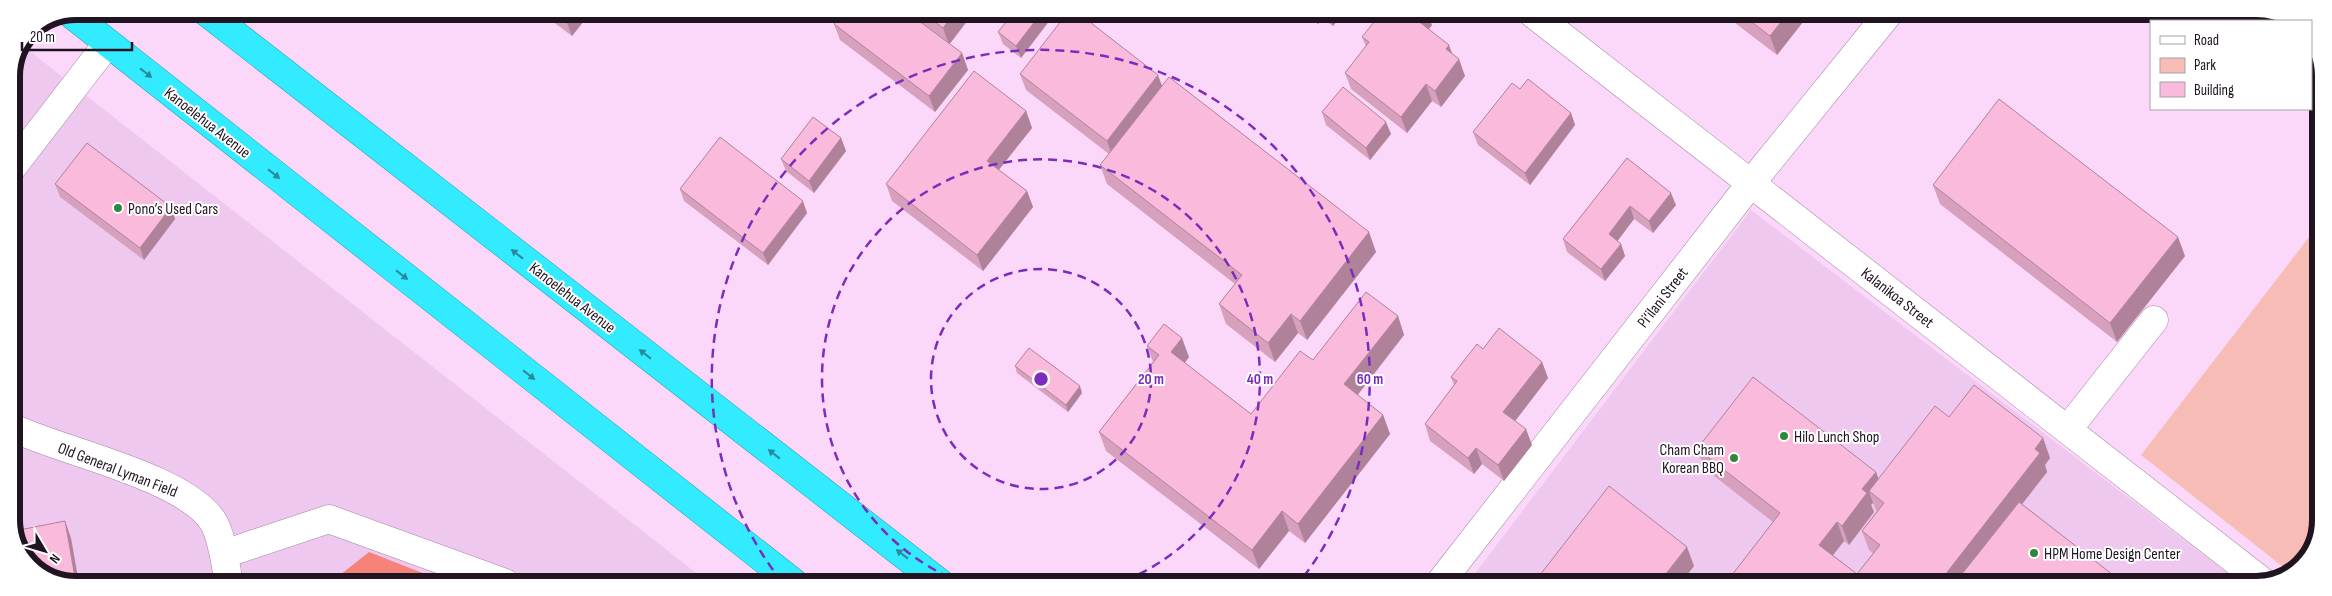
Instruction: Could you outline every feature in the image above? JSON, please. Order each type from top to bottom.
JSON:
[{"type":"highway","name":"Kanoelehua Avenue","points":[[79,20],[785,576]]},
{"type":"highway","name":"Kanoelehua Avenue","points":[[217,20],[930,576]]},
{"type":"street","name":"Kalanikoa Street","points":[[1541,20],[2254,576]]},
{"type":"street","name":"Pi‘ilani Street","points":[[1445,576],[1751,183],[1883,20]]},
{"type":"street","points":[[20,157],[108,43]]},
{"type":"street","points":[[2068,429],[2154,320]]},
{"type":"street","name":"Old General Lyman Field","points":[[20,430],[167,485],[192,500],[214,523],[224,554],[228,576]]},
{"type":"street","points":[[224,554],[329,519],[486,576]]},
{"type":"shaded area","points":[[27,49],[700,576],[76,576],[54,572],[42,565],[27,548],[20,524],[20,76],[21,65]]},
{"type":"shaded area","points":[[1751,210],[2231,576],[1473,576]]},
{"type":"shaded area","points":[[369,552],[430,576],[339,576]]},
{"type":"green space","points":[[2312,233],[2312,520],[2311,531],[2305,548],[2285,568],[2141,455]]},
{"type":"building","points":[[837,20],[918,20],[962,53],[929,96],[834,24]]},
{"type":"building","points":[[932,20],[949,20],[943,28]]},
{"type":"building","points":[[1008,20],[1036,20],[1016,46],[998,32]]},
{"type":"building","points":[[1062,20],[1087,20],[1158,75],[1107,141],[1020,74]]},
{"type":"building","points":[[1375,20],[1417,20],[1449,45],[1446,49],[1459,59],[1435,91],[1426,84],[1401,117],[1345,73],[1369,42],[1362,37]]},
{"type":"building","points":[[1749,20],[1783,20],[1770,36]]},
{"type":"building","points":[[974,71],[1026,111],[987,161],[1027,191],[977,255],[886,184]]},
{"type":"building","points":[[1169,77],[1369,232],[1300,321],[1291,314],[1268,343],[1219,304],[1242,275],[1100,165]]},
{"type":"building","points":[[1528,79],[1571,113],[1525,173],[1473,132],[1512,83],[1520,89]]},
{"type":"building","points":[[1343,87],[1386,122],[1366,148],[1322,112]]},
{"type":"building","points":[[1999,99],[2178,237],[2110,323],[1933,185]]},
{"type":"building","points":[[813,117],[841,138],[809,181],[781,159]]},
{"type":"building","points":[[720,137],[803,201],[763,253],[680,189]]},
{"type":"building","name":"Pono’s Used Cars","points":[[87,143],[171,207],[140,248],[55,184]]},
{"type":"building","points":[[1627,158],[1671,193],[1649,221],[1630,206],[1609,234],[1621,244],[1601,269],[1563,239]]},
{"type":"building","points":[[1366,292],[1398,316],[1344,384],[1383,415],[1298,524],[1282,511],[1252,550],[1099,432],[1159,355],[1147,346],[1164,324],[1182,338],[1171,352],[1251,414],[1300,351],[1313,360]]},
{"type":"building","points":[[1499,328],[1542,362],[1503,412],[1526,429],[1498,465],[1476,448],[1468,458],[1425,424],[1457,381],[1451,377],[1477,344],[1483,349]]},
{"type":"building","points":[[1029,348],[1080,386],[1066,405],[1015,366]]},
{"type":"building","points":[[1753,377],[1876,472],[1862,489],[1867,493],[1842,526],[1837,522],[1819,545],[1857,574],[1880,545],[1862,531],[1884,503],[1869,491],[1935,406],[1949,417],[1974,385],[2043,438],[2035,449],[2040,453],[1944,576],[1731,576],[1780,513],[1697,449]]},
{"type":"building","points":[[1609,486],[1687,547],[1664,576],[1539,576]]},
{"type":"building","points":[[2019,502],[2114,576],[1960,576]]},
{"type":"building","points":[[65,521],[75,576],[54,572],[42,565],[27,548],[21,530]]},
{"type":"place","name":"Pono’s Used Cars","points":[[118,208]]},
{"type":"place","name":"Hilo Lunch Shop","points":[[1784,436]]},
{"type":"place","name":"Cham Cham Korean BBQ","points":[[1734,458]]},
{"type":"place","name":"HPM Home Design Center","points":[[2034,553]]}]
